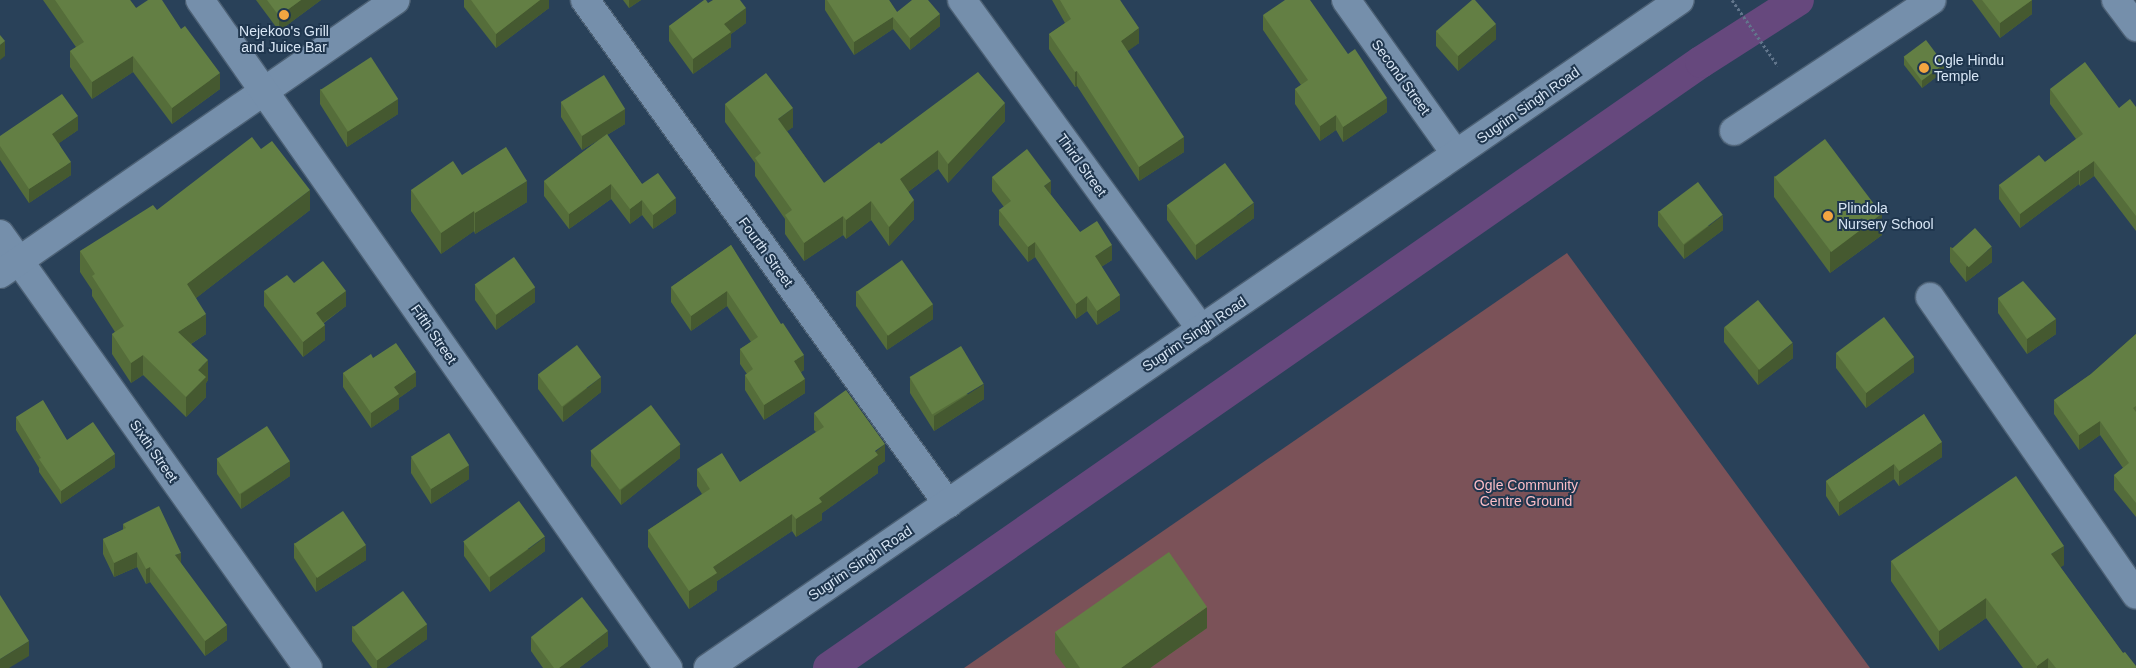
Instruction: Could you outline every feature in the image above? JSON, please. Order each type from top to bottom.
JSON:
[{"type":"street","name":"Fifth Street","points":[[200,0],[668,668]]},
{"type":"street","points":[[10,268],[265,93],[395,0]]},
{"type":"street","name":"Fourth Street","points":[[585,0],[948,504]]},
{"type":"street","name":"Third Street","points":[[962,0],[1201,329]]},
{"type":"street","name":"Second Street","points":[[1346,0],[1456,154]]},
{"type":"street","name":"Sugrim Singh Road","points":[[708,668],[1680,0]]},
{"type":"street","points":[[1734,131],[1932,0]]},
{"type":"street","points":[[2116,0],[2136,27]]},
{"type":"street","name":"Sixth Street","points":[[0,234],[10,268],[308,668]]},
{"type":"street","points":[[1930,297],[2136,595]]},
{"type":"path","points":[[1732,0],[1796,91]]},
{"type":"green space","name":"Ogle Community Centre Ground","points":[[1567,253],[1870,668],[964,668]]},
{"type":"building","points":[[55,0],[130,0],[136,8],[148,0],[162,0],[181,29],[185,26],[220,73],[172,108],[133,56],[92,82],[70,51],[84,42]]},
{"type":"building","points":[[267,0],[301,0],[279,16]]},
{"type":"building","points":[[471,0],[540,0],[496,34]]},
{"type":"building","points":[[704,0],[708,3],[713,0],[740,0],[746,8],[724,24],[731,32],[693,59],[669,26]]},
{"type":"building","points":[[827,0],[889,0],[897,12],[912,0],[928,0],[940,14],[910,38],[893,17],[854,42]]},
{"type":"building","points":[[1060,0],[1120,0],[1139,28],[1121,41],[1184,137],[1139,167],[1077,71],[1075,72],[1049,34],[1071,19]]},
{"type":"building","points":[[1285,0],[1310,0],[1348,54],[1355,49],[1387,98],[1343,127],[1336,115],[1320,126],[1295,89],[1308,80],[1263,15]]},
{"type":"building","points":[[1472,0],[1475,0],[1496,24],[1458,56],[1436,31]]},
{"type":"building","points":[[1982,0],[2032,0],[2000,23]]},
{"type":"building","points":[[0,35],[5,41],[0,45]]},
{"type":"building","name":"Ogle Hindu Temple","points":[[1926,40],[1944,64],[1922,81],[1904,57]]},
{"type":"building","points":[[371,57],[398,99],[348,132],[321,90]]},
{"type":"building","points":[[2085,62],[2119,108],[2130,99],[2136,107],[2136,216],[2094,161],[2020,214],[1999,185],[2039,155],[2045,162],[2083,134],[2050,89]]},
{"type":"building","points":[[978,72],[1005,103],[948,164],[938,150],[900,179],[914,200],[889,227],[871,201],[846,220],[843,216],[804,243],[785,215],[792,210],[755,158],[761,153],[725,104],[766,73],[793,108],[778,119],[824,183],[879,142],[881,144]]},
{"type":"building","points":[[604,75],[625,109],[582,136],[561,102]]},
{"type":"building","points":[[62,94],[78,116],[52,134],[71,162],[29,189],[0,146],[0,136]]},
{"type":"building","points":[[607,134],[642,184],[658,173],[676,198],[653,215],[642,200],[630,209],[611,184],[569,214],[544,181]]},
{"type":"building","points":[[252,137],[261,149],[272,141],[310,190],[187,284],[206,314],[178,332],[208,360],[198,370],[206,377],[186,397],[143,355],[131,363],[112,334],[124,326],[92,276],[95,274],[80,251],[153,205],[157,210]]},
{"type":"building","name":"Plindola Nursery School","points":[[1825,139],[1882,214],[1831,252],[1775,177]]},
{"type":"building","points":[[506,147],[527,181],[475,213],[474,211],[441,233],[411,190],[453,161],[462,175]]},
{"type":"building","points":[[1027,149],[1051,181],[1044,186],[1080,232],[1097,221],[1112,245],[1095,256],[1120,295],[1097,311],[1087,296],[1076,304],[1035,242],[1028,247],[999,210],[1011,201],[992,177]]},
{"type":"building","points":[[1225,163],[1254,203],[1196,245],[1167,205]]},
{"type":"building","points":[[1698,182],[1723,215],[1684,244],[1659,211]]},
{"type":"building","points":[[1975,228],[1992,247],[1969,267],[1952,249]]},
{"type":"building","points":[[731,245],[781,324],[783,323],[804,355],[794,361],[805,379],[764,405],[745,375],[753,369],[740,349],[758,337],[727,291],[691,316],[671,287]]},
{"type":"building","points":[[514,257],[535,287],[496,315],[475,285]]},
{"type":"building","points":[[902,260],[933,304],[888,336],[857,292]]},
{"type":"building","points":[[323,261],[346,291],[316,313],[325,325],[303,342],[264,291],[287,275],[294,283]]},
{"type":"building","points":[[2023,281],[2056,319],[2027,339],[1998,298]]},
{"type":"building","points":[[1758,300],[1793,343],[1759,370],[1725,327]]},
{"type":"building","points":[[1884,317],[1914,357],[1866,393],[1836,353]]},
{"type":"building","points":[[2136,334],[2136,406],[2133,408],[2136,412],[2136,503],[2114,475],[2129,463],[2100,421],[2079,435],[2054,400],[2091,374]]},
{"type":"building","points":[[396,343],[416,372],[394,387],[399,394],[371,413],[343,373],[371,354],[373,358]]},
{"type":"building","points":[[577,345],[601,377],[562,406],[538,374]]},
{"type":"building","points":[[961,346],[984,384],[932,415],[910,377]]},
{"type":"building","points":[[846,390],[885,444],[875,451],[878,455],[819,498],[822,502],[796,519],[792,514],[713,567],[717,573],[689,591],[648,530],[710,489],[697,469],[722,453],[740,482],[824,427],[814,413]]},
{"type":"building","points":[[43,400],[67,440],[93,422],[115,454],[61,491],[39,459],[41,458],[16,417]]},
{"type":"building","points":[[651,405],[680,444],[620,490],[590,451]]},
{"type":"building","points":[[1924,414],[1942,442],[1899,471],[1894,464],[1839,502],[1826,481]]},
{"type":"building","points":[[267,426],[290,461],[240,494],[217,459]]},
{"type":"building","points":[[449,433],[469,465],[431,489],[411,457]]},
{"type":"building","points":[[2016,476],[2064,546],[2051,554],[2136,668],[2056,668],[2048,658],[2037,666],[1986,598],[1939,631],[1891,561]]},
{"type":"building","points":[[519,501],[545,537],[489,577],[463,542]]},
{"type":"building","points":[[159,506],[181,553],[175,555],[227,625],[205,641],[150,567],[146,569],[137,552],[114,563],[103,539],[126,528],[123,524]]},
{"type":"building","points":[[343,511],[366,545],[317,578],[294,544]]},
{"type":"building","points":[[1169,552],[1207,607],[1121,668],[1080,668],[1055,632]]},
{"type":"building","points":[[403,591],[427,624],[377,661],[353,627]]},
{"type":"building","points":[[0,595],[29,641],[0,659]]},
{"type":"building","points":[[582,597],[608,631],[559,668],[554,668],[531,637]]},
{"type":"waterway","points":[[829,668],[1701,62],[1798,0]]},
{"type":"place","name":"Nejekoo's Grill and Juice Bar","points":[[284,15]]},
{"type":"place","name":"Ogle Hindu Temple","points":[[1924,68]]},
{"type":"place","name":"Plindola Nursery School","points":[[1828,216]]}]
